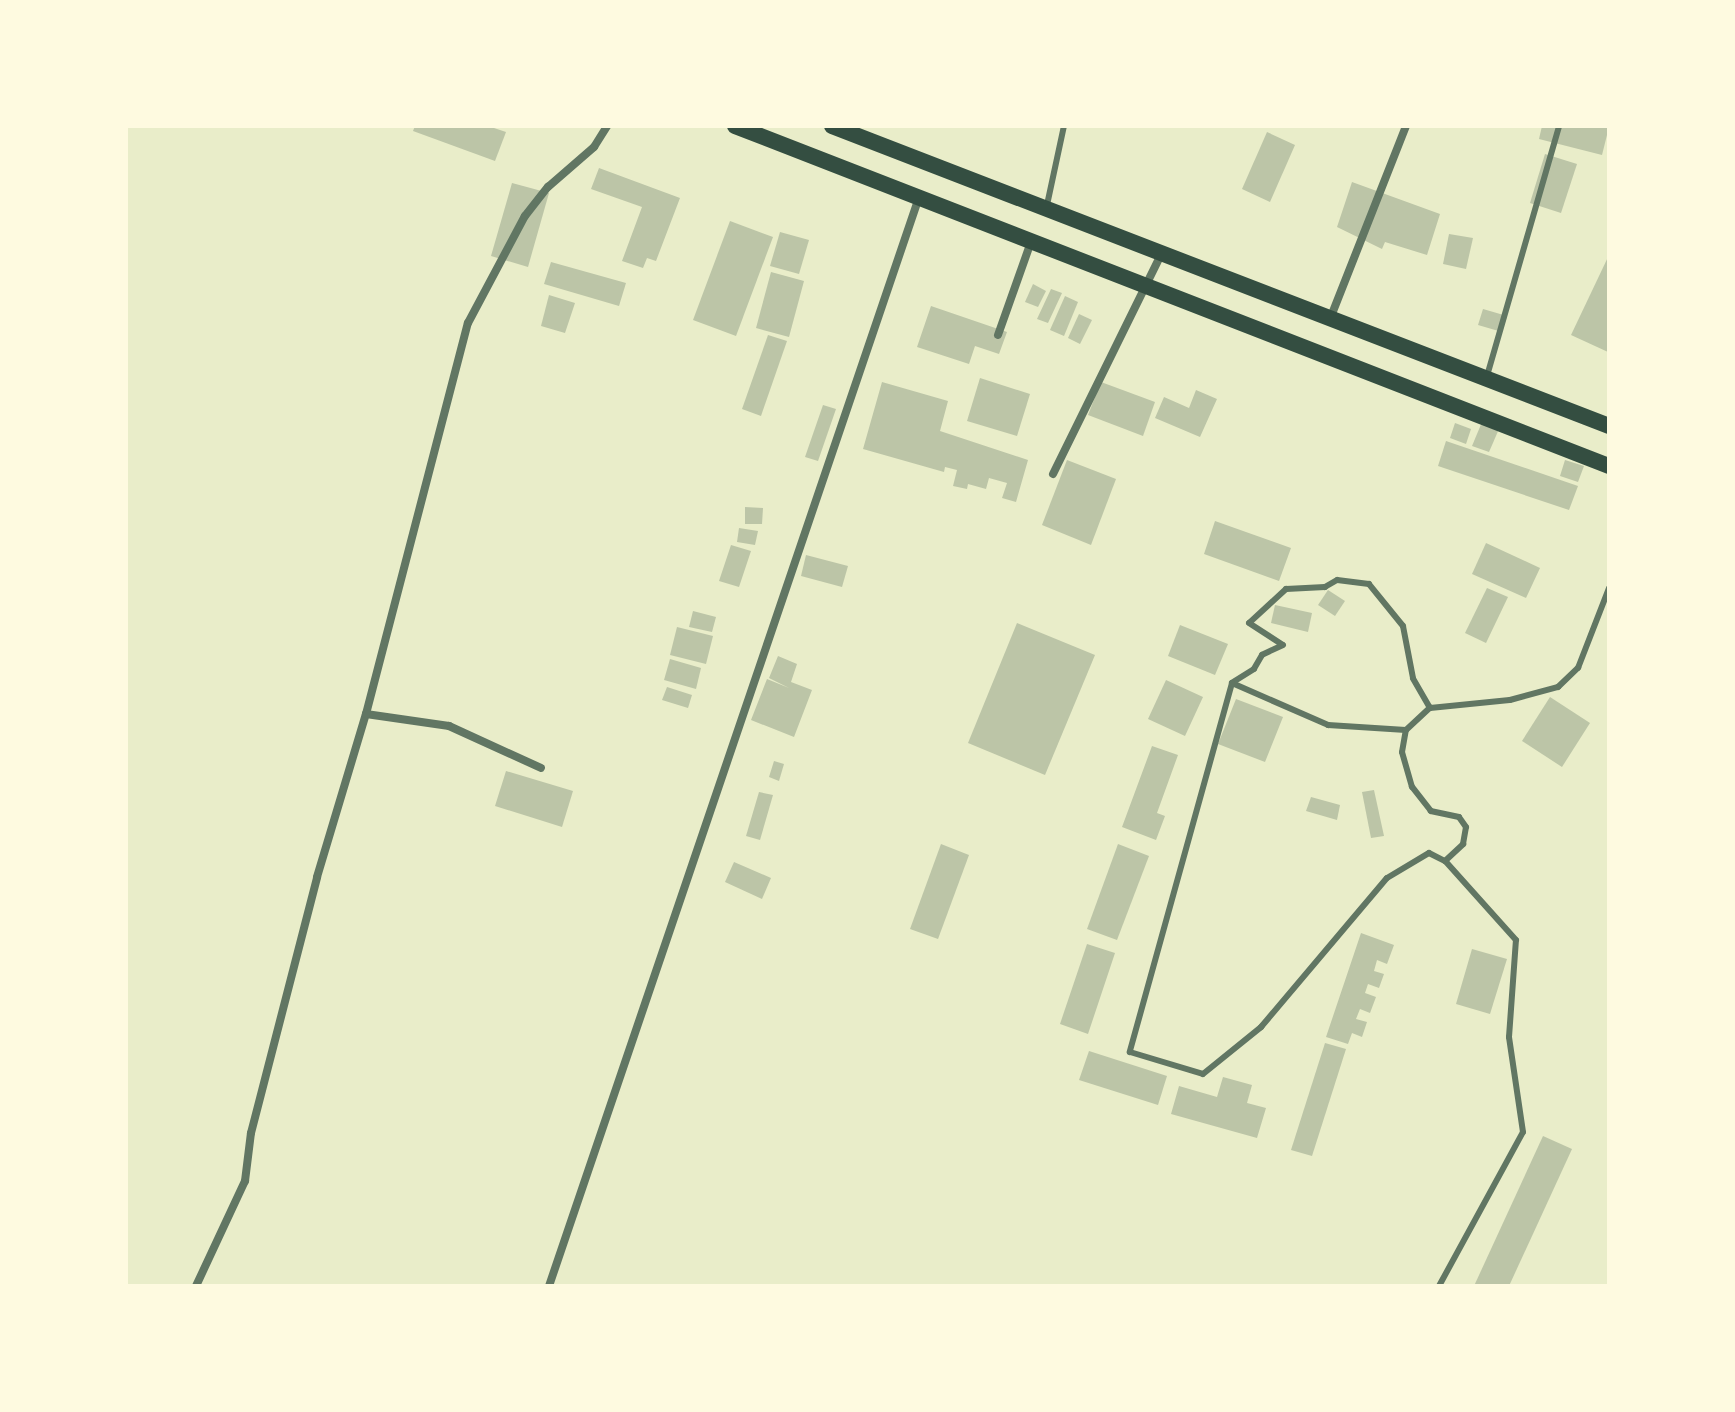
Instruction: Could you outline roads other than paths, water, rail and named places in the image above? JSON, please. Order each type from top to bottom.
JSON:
[{"type":"main road","points":[[735,126],[918,200],[1147,285],[1609,466]]},
{"type":"main road","points":[[832,126],[871,133],[1046,208],[1162,251],[1329,321],[1609,426]]},
{"type":"street","points":[[196,1286],[245,1181],[251,1133],[317,877],[366,714],[468,323],[525,216],[548,187],[594,147],[607,126]]},
{"type":"street","points":[[1329,321],[1406,126]]},
{"type":"street","points":[[549,1286],[918,200]]},
{"type":"street","points":[[998,335],[1031,241]]},
{"type":"street","points":[[1053,474],[1162,251]]},
{"type":"street","points":[[366,714],[449,726],[541,768]]},
{"type":"lane","points":[[1046,208],[1064,126]]},
{"type":"lane","points":[[1486,380],[1559,126]]},
{"type":"lane","points":[[1430,708],[1413,678],[1403,626],[1369,584],[1350,580],[1325,587],[1286,589],[1249,623],[1283,645],[1262,655],[1254,669],[1232,683],[1130,1052],[1203,1074],[1261,1027],[1387,878],[1429,853],[1445,861],[1516,940],[1509,1037],[1523,1132],[1439,1286]]},
{"type":"lane","points":[[1445,861],[1463,844],[1466,827],[1459,817],[1431,811],[1412,787],[1402,752],[1406,730],[1430,708],[1510,700],[1558,687],[1578,668],[1609,588]]},
{"type":"lane","points":[[1232,683],[1328,725],[1406,730]]}]
